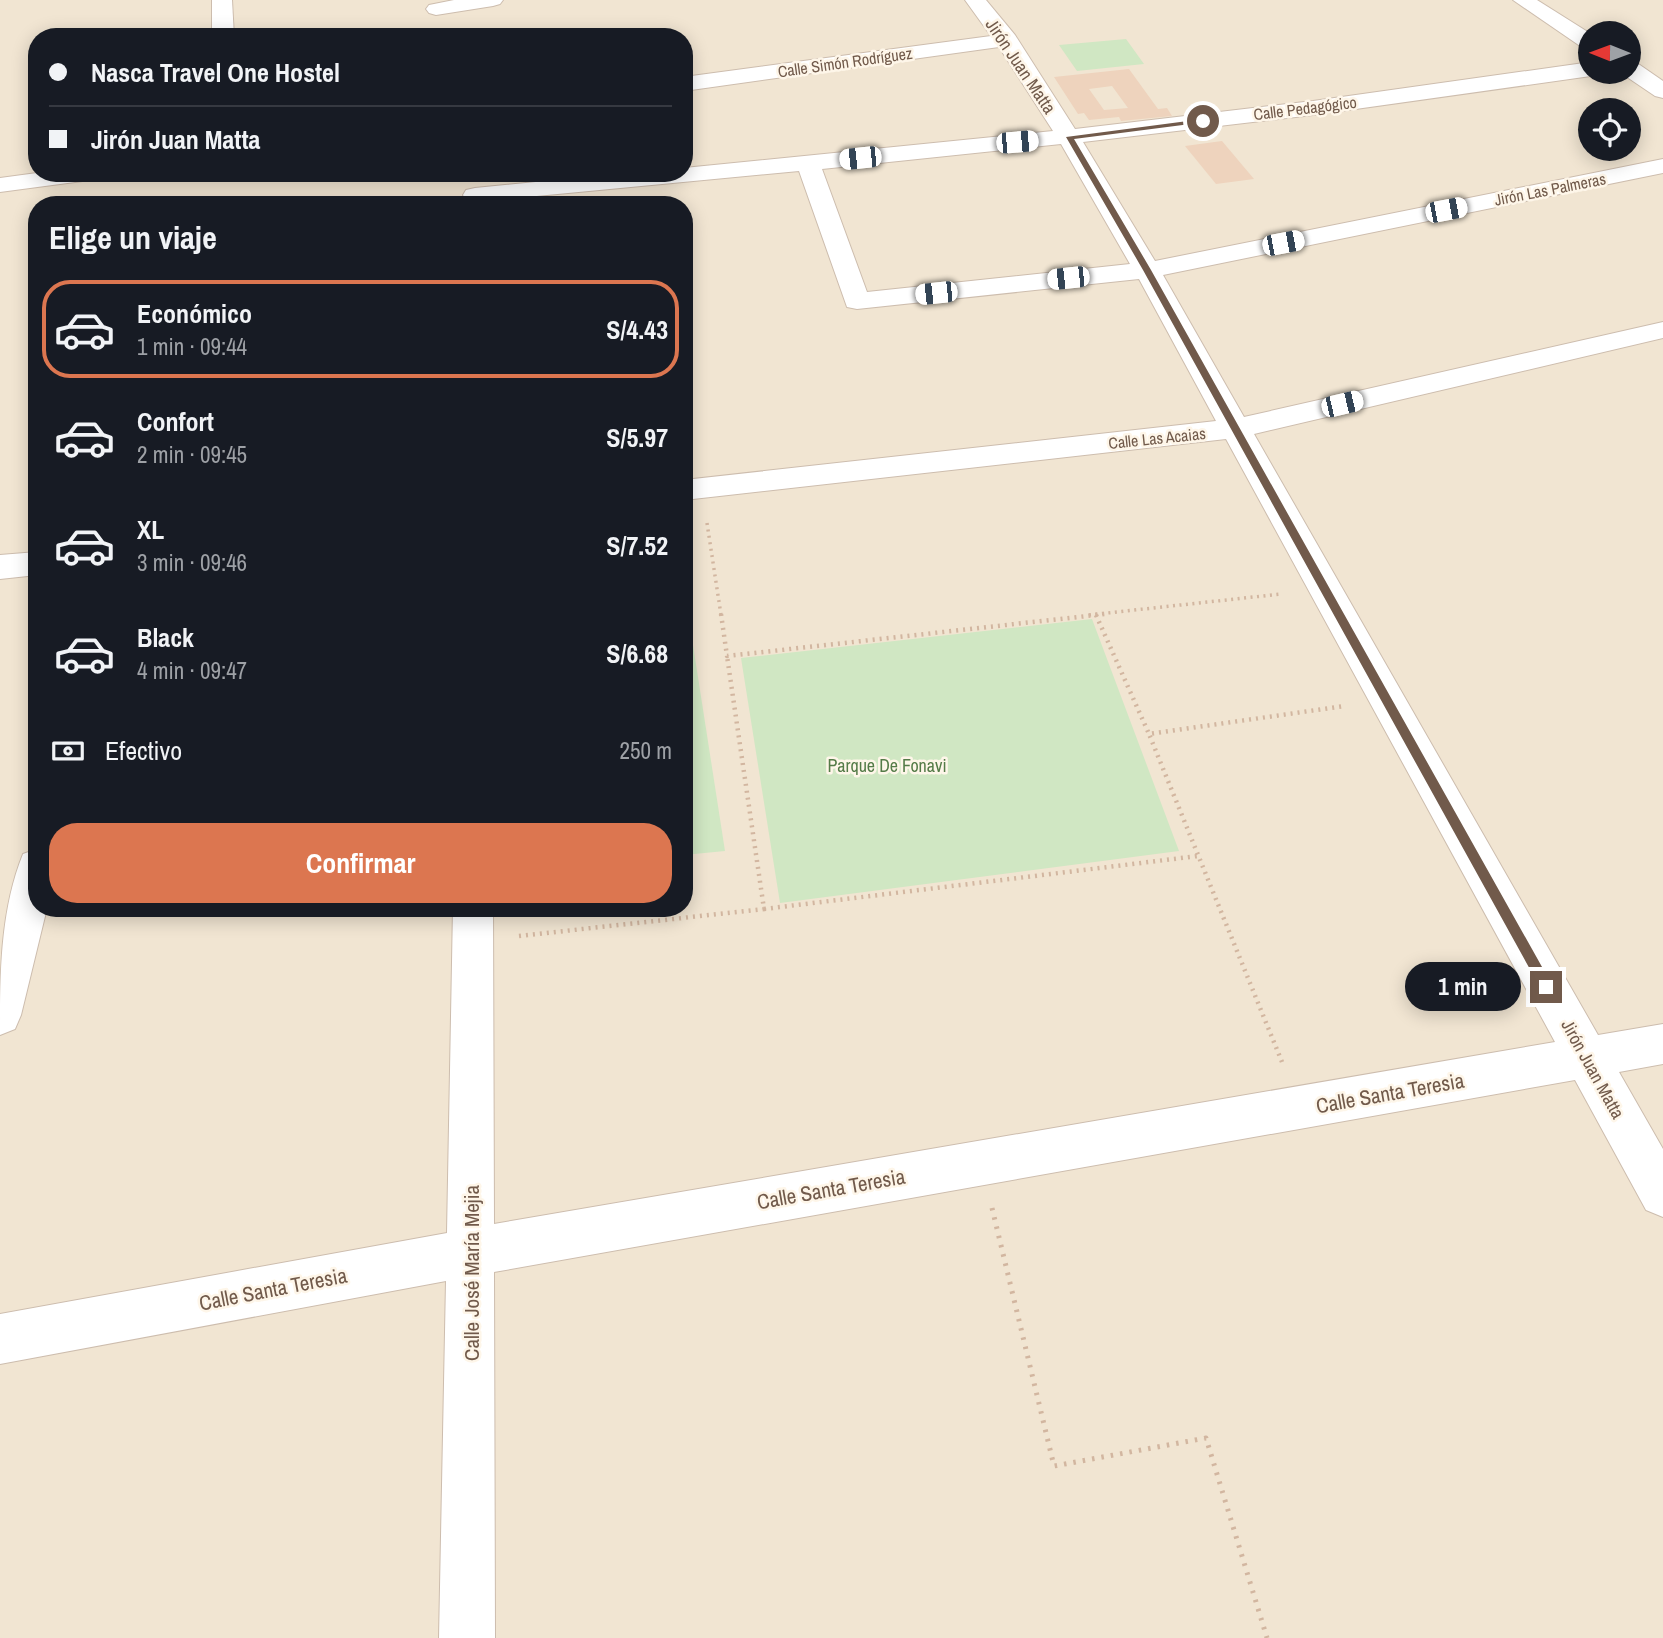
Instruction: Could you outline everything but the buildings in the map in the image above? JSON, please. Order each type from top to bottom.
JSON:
[{"type":"street","points":[[222,0],[223,28]]},
{"type":"street","points":[[437,12],[493,0]]},
{"type":"street","name":"Jirón Juan Matta","points":[[975,0],[1007,40],[1069,137],[1147,270],[1663,1194]]},
{"type":"street","points":[[1523,0],[1578,35]]},
{"type":"street","name":"Calle Simón Rodríguez","points":[[693,83],[1007,40]]},
{"type":"street","name":"Calle Pedagógico","points":[[693,173],[1069,137],[1472,88],[1578,71]]},
{"type":"street","points":[[1642,77],[1663,91]]},
{"type":"street","name":"Jirón Las Palmeras","points":[[808,163],[857,301],[1147,270],[1663,166]]},
{"type":"street","points":[[0,185],[28,181]]},
{"type":"street","name":"Calle Pedagógico","points":[[474,191],[581,182]]},
{"type":"street","name":"Calle Las Acaias","points":[[693,489],[1234,429],[1663,330]]},
{"type":"street","points":[[0,567],[28,564]]},
{"type":"street","points":[[0,1015],[28,902]]},
{"type":"street","name":"Calle José María Mejia","points":[[467,1638],[473,925]]},
{"type":"street","name":"Calle Santa Teresia","points":[[0,1339],[471,1252],[1663,1044]]},
{"type":"path","points":[[693,489],[727,656],[764,909]]},
{"type":"path","points":[[727,656],[1324,590]]},
{"type":"path","points":[[1096,615],[1149,734],[1301,1108]]},
{"type":"path","points":[[1149,734],[1386,699]]},
{"type":"path","points":[[693,913],[764,909],[1198,856]]},
{"type":"path","points":[[473,925],[618,917]]},
{"type":"path","points":[[981,1163],[1054,1466],[1206,1438],[1267,1638]]},
{"type":"shaded area","points":[[0,0],[1663,0],[1663,1638],[0,1638]]},
{"type":"green space","points":[[1126,39],[1144,64],[1077,71],[1059,45]]},
{"type":"green space","name":"Parque De Fonavi","points":[[1092,619],[1179,851],[780,903],[741,658]]},
{"type":"green space","points":[[693,645],[725,851],[693,854]]},
{"type":"route","points":[[1203,121],[1069,137],[1147,270],[1546,987]]}]
